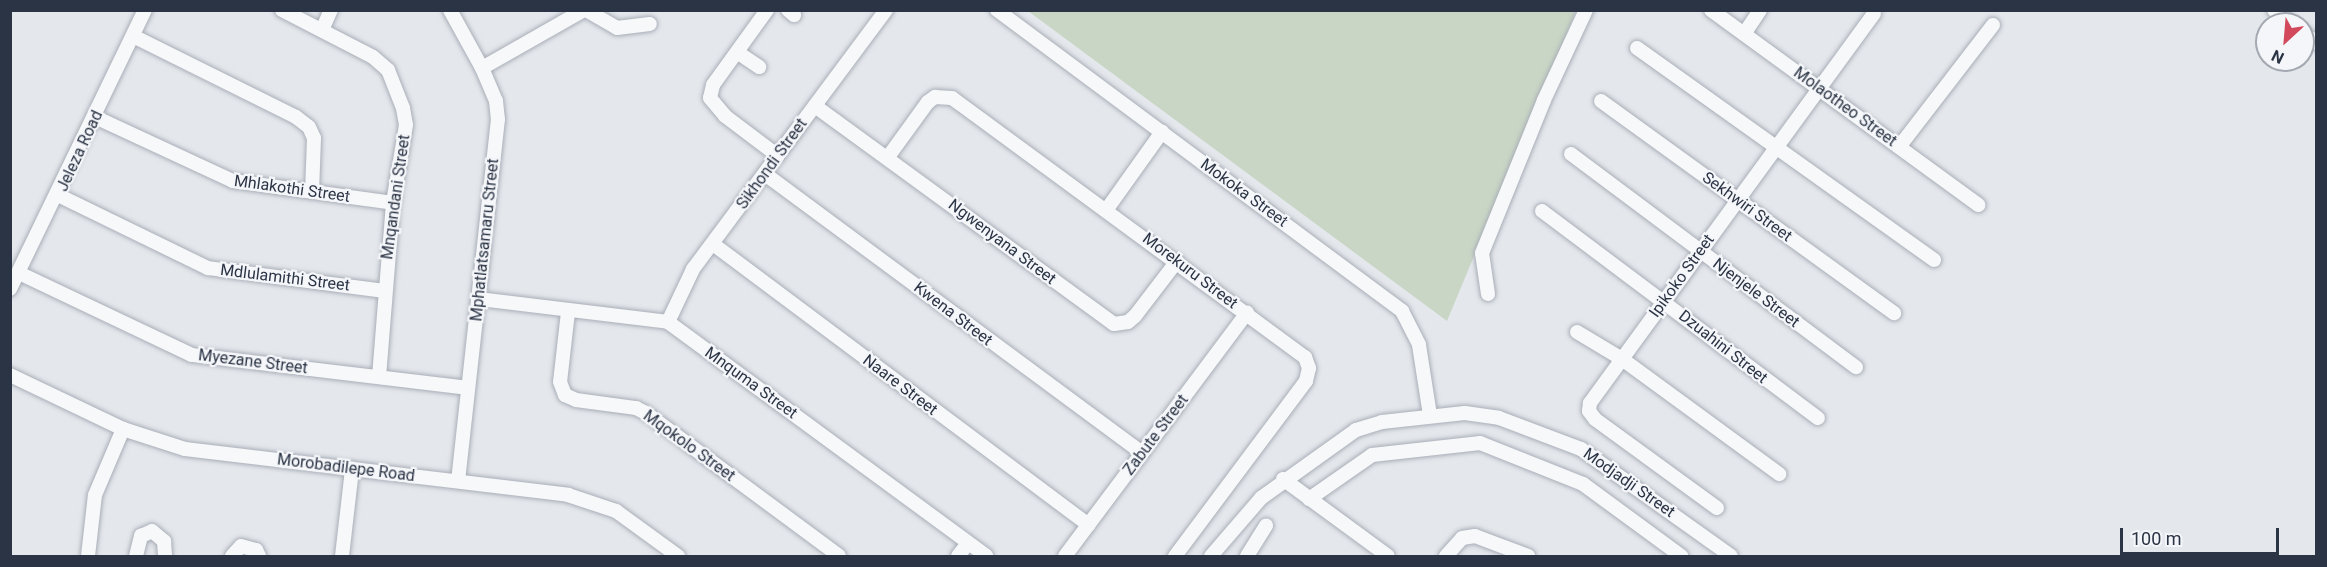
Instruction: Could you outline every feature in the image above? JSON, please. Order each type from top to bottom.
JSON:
[{"type":"street","name":"Jeleza Road","points":[[10,289],[58,195],[145,10]]},
{"type":"street","name":"Mnqandani Street","points":[[282,10],[373,57],[388,70],[396,85],[406,126],[393,203],[384,291],[379,376]]},
{"type":"street","points":[[322,30],[331,10]]},
{"type":"street","name":"Mphatlatsamaru Street","points":[[450,10],[482,68],[496,101],[498,118],[458,481]]},
{"type":"street","points":[[482,68],[585,10],[617,28],[650,24]]},
{"type":"street","points":[[767,10],[713,85],[710,98],[725,116],[778,156]]},
{"type":"street","name":"Sikhondi Street","points":[[668,322],[693,269],[886,10]]},
{"type":"street","name":"Mokoka Street","points":[[998,10],[1402,311],[1419,345],[1430,415]]},
{"type":"street","points":[[1488,294],[1482,253],[1544,100],[1586,10]]},
{"type":"street","name":"Molaotheo Street","points":[[1710,10],[1978,205]]},
{"type":"street","points":[[1744,34],[1760,10]]},
{"type":"street","name":"Ipikoko Street","points":[[1717,508],[1591,415],[1590,403],[1874,14]]},
{"type":"street","points":[[1899,147],[1993,25]]},
{"type":"street","points":[[133,36],[296,117],[309,127],[314,138],[312,192]]},
{"type":"street","points":[[1636,48],[1934,260]]},
{"type":"street","points":[[737,52],[759,67]]},
{"type":"street","name":"Morekuru Street","points":[[888,157],[928,102],[935,97],[952,98],[1107,209],[1302,354],[1309,365],[1308,376],[1175,556]]},
{"type":"street","name":"Sekhwiri Street","points":[[1601,100],[1894,313]]},
{"type":"street","name":"Ngwenyana Street","points":[[815,106],[1114,324],[1128,322],[1135,316],[1177,261]]},
{"type":"street","name":"Mhlakothi Street","points":[[95,117],[233,182],[393,203]]},
{"type":"street","points":[[1107,209],[1162,132]]},
{"type":"street","name":"Njenjele Street","points":[[1571,154],[1856,367]]},
{"type":"street","name":"Kwena Street","points":[[765,174],[1142,453]]},
{"type":"street","name":"Mdlulamithi Street","points":[[58,195],[208,268],[384,291]]},
{"type":"street","name":"Dzuahini Street","points":[[1542,211],[1818,418]]},
{"type":"street","name":"Naare Street","points":[[713,244],[1088,525]]},
{"type":"street","name":"Myezane Street","points":[[19,273],[192,355],[468,388]]},
{"type":"street","points":[[479,299],[568,312],[668,322]]},
{"type":"street","name":"Mqokolo Street","points":[[568,312],[560,382],[565,395],[576,400],[629,406],[646,413],[839,556]]},
{"type":"street","name":"Zabute Street","points":[[1065,556],[1247,313]]},
{"type":"street","name":"Mnquma Street","points":[[668,322],[986,556]]},
{"type":"street","points":[[1577,332],[1622,359],[1779,474]]},
{"type":"street","name":"Morobadilepe Road","points":[[10,375],[123,429],[185,449],[458,481],[592,501],[616,511],[678,556]]},
{"type":"street","name":"Modjadji Street","points":[[1211,556],[1242,518],[1283,479],[1356,430],[1430,415],[1475,413],[1499,418],[1581,449],[1731,556]]},
{"type":"street","points":[[88,556],[95,495],[123,429]]},
{"type":"street","points":[[1309,499],[1372,455],[1480,443],[1583,484],[1681,556]]},
{"type":"street","points":[[342,556],[352,469]]},
{"type":"street","points":[[1283,479],[1388,556]]},
{"type":"street","points":[[1247,556],[1266,526]]},
{"type":"street","points":[[136,556],[141,536],[152,531],[164,540],[165,556]]},
{"type":"street","points":[[1446,556],[1462,538],[1475,536],[1528,556]]},
{"type":"street","points":[[958,556],[968,543]]},
{"type":"street","points":[[232,556],[241,546],[256,550],[259,556]]},
{"type":"green space","points":[[1028,11],[1576,11],[1447,321]]}]
